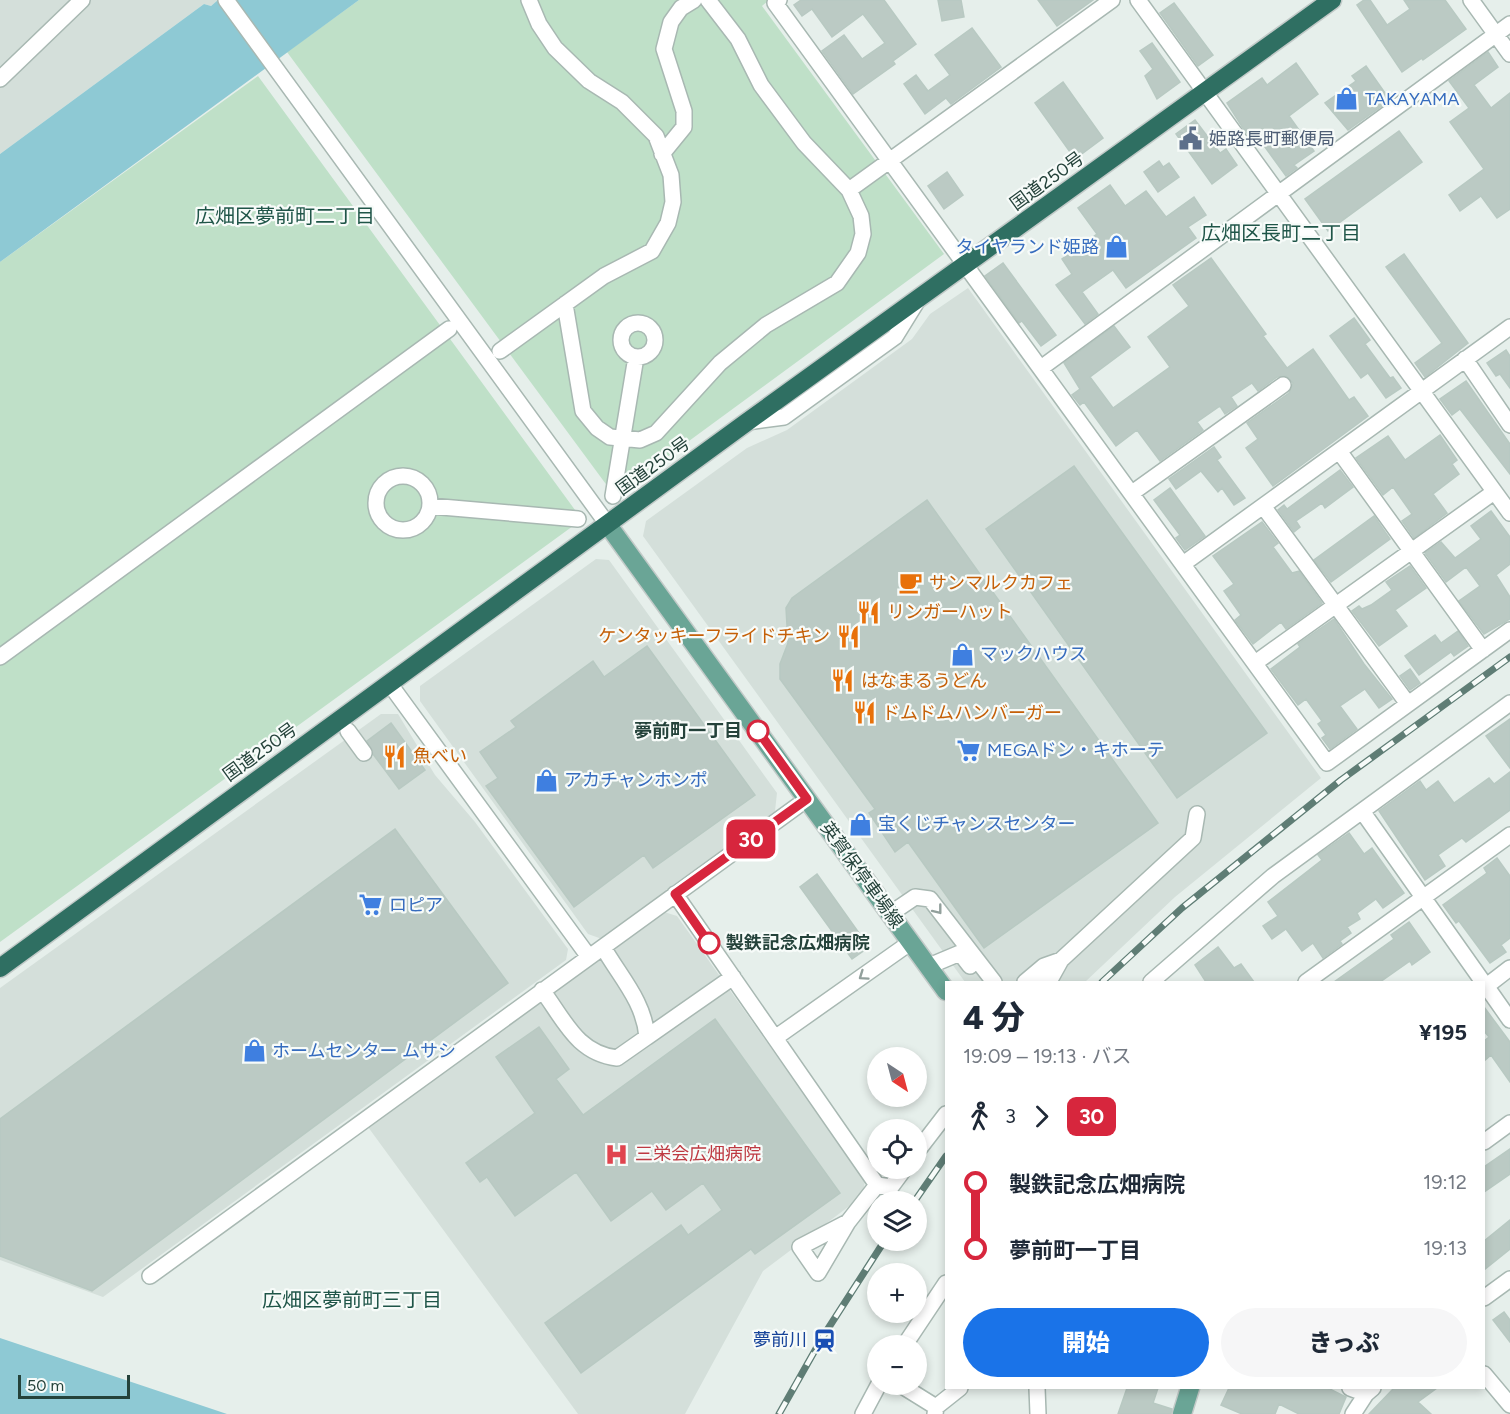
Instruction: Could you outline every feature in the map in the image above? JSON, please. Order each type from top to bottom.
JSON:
[{"type":"highway","name":"国道250号","points":[[0,968],[747,422],[1332,0]]},
{"type":"main road","name":"英賀保停車場線","points":[[608,525],[945,990]]},
{"type":"main road","points":[[1182,1414],[1186,1389]]},
{"type":"street","points":[[0,78],[82,0]]},
{"type":"street","points":[[226,0],[608,525]]},
{"type":"street","points":[[500,351],[604,276],[652,251],[668,223],[673,202],[671,175],[656,136],[636,115],[589,81],[555,48],[539,24],[529,0]]},
{"type":"street","points":[[662,154],[684,127],[684,111],[664,49],[671,22],[681,8],[694,0]]},
{"type":"street","points":[[565,304],[583,411],[597,428],[610,437],[640,440],[656,433],[736,349],[766,325],[837,283],[858,253],[862,234],[861,216],[849,190],[804,143],[761,85],[738,39],[708,0]]},
{"type":"street","points":[[779,0],[775,3],[1327,763],[1510,630]]},
{"type":"street","points":[[849,190],[1112,0]]},
{"type":"street","points":[[1138,0],[1420,392],[1510,513]]},
{"type":"street","points":[[1471,0],[1510,54]]},
{"type":"street","points":[[1041,368],[1510,24]]},
{"type":"street","points":[[1183,564],[1510,327]]},
{"type":"street","points":[[0,657],[449,329]]},
{"type":"street","points":[[613,496],[636,357]]},
{"type":"street","points":[[1465,360],[1510,425]]},
{"type":"street","points":[[1132,493],[1283,385]]},
{"type":"street","points":[[1339,451],[1483,650]]},
{"type":"street","points":[[1255,663],[1494,492]]},
{"type":"street","points":[[430,506],[578,519]]},
{"type":"street","points":[[1263,506],[1408,704]]},
{"type":"street","points":[[389,683],[589,957]]},
{"type":"street","points":[[1152,981],[1273,876],[1510,703]]},
{"type":"street","points":[[348,731],[364,753]]},
{"type":"street","points":[[150,1276],[807,799]]},
{"type":"street","points":[[1362,811],[1481,981]]},
{"type":"street","points":[[1046,981],[1051,978],[1061,960],[1193,838],[1197,814]]},
{"type":"street","points":[[1307,981],[1510,835]]},
{"type":"street","points":[[675,894],[877,1185],[891,1187],[897,1179]]},
{"type":"street","points":[[890,914],[915,897],[930,899],[993,981]]},
{"type":"street","points":[[775,1038],[910,942]]},
{"type":"street","points":[[603,946],[640,1003],[646,1018],[647,1037]]},
{"type":"street","points":[[928,966],[960,953],[982,981]]},
{"type":"street","points":[[1026,981],[1044,966],[1061,960]]},
{"type":"street","points":[[1485,984],[1510,968]]},
{"type":"street","points":[[542,990],[583,1046],[599,1056],[617,1058],[733,977]]},
{"type":"street","points":[[1485,986],[1510,1020]]},
{"type":"street","points":[[927,1139],[945,1115]]},
{"type":"street","points":[[1485,1141],[1510,1123]]},
{"type":"street","points":[[848,1222],[877,1185]]},
{"type":"street","points":[[1485,1297],[1510,1279]]},
{"type":"street","points":[[911,1335],[945,1284]]},
{"type":"street","points":[[1485,1375],[1510,1405]]},
{"type":"street","points":[[914,1395],[935,1411],[959,1389]]},
{"type":"street","points":[[1037,1389],[1038,1414]]},
{"type":"street","points":[[1353,1414],[1369,1391]]},
{"type":"street","points":[[863,1414],[873,1395]]},
{"type":"shaded area","points":[[0,0],[218,0],[211,6],[204,4],[0,154]]},
{"type":"shaded area","points":[[968,288],[1321,778],[1175,897],[1086,981],[964,981],[643,536],[646,521],[747,448],[787,430],[912,339],[930,314]]},
{"type":"shaded area","points":[[596,559],[609,560],[777,793],[775,811],[602,939],[588,934],[420,701],[420,686]]},
{"type":"shaded area","points":[[381,714],[398,714],[435,775],[475,822],[568,949],[566,960],[103,1297],[0,1260],[0,988]]},
{"type":"shaded area","name":"三栄会広畑病院","points":[[664,912],[677,916],[865,1180],[864,1188],[856,1201],[763,1271],[685,1414],[578,1414],[368,1127]]},
{"type":"green space","points":[[359,0],[769,0],[762,6],[944,254],[618,493],[611,491],[287,52]]},
{"type":"green space","points":[[258,76],[575,510],[573,526],[0,942],[0,262]]},
{"type":"water","points":[[218,0],[359,0],[0,262],[0,154],[204,4],[211,6]]},
{"type":"water","points":[[0,1338],[227,1414],[0,1414]]},
{"type":"building","points":[[801,0],[884,0],[916,44],[893,61],[895,64],[853,94],[822,51],[844,35],[862,59],[885,43],[863,14],[832,37],[812,9],[802,16],[794,5]]},
{"type":"building","points":[[938,0],[961,0],[964,17],[942,21]]},
{"type":"building","points":[[1038,0],[1093,0],[1057,26]]},
{"type":"building","points":[[1364,0],[1370,0],[1387,25],[1410,9],[1404,0],[1445,0],[1466,29],[1402,72],[1357,5]]},
{"type":"building","points":[[1174,3],[1213,55],[1198,66],[1160,13]]},
{"type":"building","points":[[972,28],[1001,67],[951,104],[946,98],[925,114],[904,84],[916,75],[928,91],[950,75],[935,55]]},
{"type":"building","points":[[1152,43],[1180,82],[1157,99],[1145,76],[1153,69],[1140,51]]},
{"type":"building","points":[[1488,52],[1498,67],[1474,85],[1491,108],[1510,93],[1510,209],[1497,218],[1481,196],[1460,211],[1449,195],[1484,169],[1450,122],[1469,108],[1449,81]]},
{"type":"building","points":[[1296,63],[1318,94],[1289,116],[1314,151],[1294,165],[1297,168],[1286,176],[1252,129],[1246,133],[1227,103],[1262,78],[1267,85]]},
{"type":"building","points":[[1366,66],[1390,100],[1348,130],[1325,103],[1356,81],[1352,76]]},
{"type":"building","points":[[1063,82],[1103,138],[1075,159],[1035,103]]},
{"type":"building","points":[[1195,120],[1220,153],[1226,149],[1237,165],[1212,184],[1176,134]]},
{"type":"building","points":[[1399,131],[1422,162],[1328,231],[1305,199]]},
{"type":"building","points":[[1159,161],[1163,167],[1169,163],[1179,177],[1158,192],[1144,172]]},
{"type":"building","points":[[947,172],[963,195],[944,209],[928,186]]},
{"type":"building","name":"タイヤランド姫路","points":[[1110,185],[1125,206],[1146,191],[1166,217],[1194,197],[1206,215],[1188,227],[1196,238],[1126,288],[1113,270],[1082,292],[1098,314],[1085,324],[1056,285],[1072,274],[1062,259],[1097,234],[1078,208]]},
{"type":"building","points":[[1404,254],[1468,343],[1425,377],[1415,363],[1442,343],[1386,267]]},
{"type":"building","points":[[1211,258],[1266,334],[1263,336],[1287,368],[1313,349],[1349,400],[1354,397],[1368,416],[1273,486],[1246,448],[1258,439],[1247,423],[1289,393],[1293,383],[1286,376],[1277,377],[1258,391],[1252,383],[1231,397],[1237,406],[1225,414],[1220,406],[1197,422],[1203,430],[1160,461],[1137,430],[1116,446],[1084,402],[1080,405],[1072,395],[1080,389],[1064,363],[1114,326],[1130,347],[1090,377],[1113,408],[1170,367],[1148,337],[1189,306],[1173,285]]},
{"type":"building","points":[[1003,263],[1056,335],[1041,346],[1022,321],[1019,323],[985,276]]},
{"type":"building","points":[[1354,318],[1370,340],[1365,344],[1390,378],[1393,377],[1401,388],[1386,398],[1368,373],[1361,378],[1330,336]]},
{"type":"building","points":[[1506,350],[1510,356],[1510,388],[1500,374],[1496,376],[1487,363]]},
{"type":"building","points":[[1466,381],[1510,444],[1510,474],[1460,409],[1452,415],[1440,399]]},
{"type":"building","points":[[1440,435],[1457,460],[1452,464],[1459,474],[1433,494],[1447,513],[1414,538],[1402,521],[1412,514],[1393,487],[1383,495],[1356,458],[1388,436],[1405,460]]},
{"type":"building","points":[[1214,447],[1221,457],[1217,460],[1245,498],[1234,505],[1222,488],[1218,492],[1201,471],[1176,489],[1169,479]]},
{"type":"building","points":[[1074,466],[1267,733],[1177,798],[986,529]]},
{"type":"building","points":[[1340,470],[1353,487],[1325,508],[1322,503],[1296,521],[1300,527],[1294,532],[1278,510],[1284,505],[1287,509]]},
{"type":"building","points":[[1170,488],[1205,536],[1185,550],[1176,538],[1180,535],[1154,500]]},
{"type":"building","name":"MEGAドン・キホーテ","points":[[927,500],[1158,823],[984,948],[908,842],[895,852],[869,813],[875,809],[780,679],[780,664],[788,643],[786,608],[792,598]]},
{"type":"building","points":[[1491,511],[1510,537],[1510,564],[1496,575],[1510,597],[1510,619],[1484,634],[1459,601],[1480,586],[1466,567],[1446,582],[1425,553],[1441,542],[1455,558],[1481,539],[1471,526]]},
{"type":"building","points":[[1374,516],[1390,539],[1331,582],[1314,560]]},
{"type":"building","points":[[1262,522],[1278,543],[1273,547],[1292,573],[1299,571],[1322,603],[1286,629],[1281,622],[1253,644],[1235,620],[1241,615],[1224,591],[1234,584],[1213,556]]},
{"type":"building","points":[[1410,566],[1426,588],[1395,610],[1407,626],[1379,646],[1352,611],[1359,606],[1362,609],[1371,605],[1392,590],[1386,582]]},
{"type":"building","points":[[1334,619],[1364,664],[1392,699],[1379,708],[1365,689],[1340,706],[1357,729],[1330,749],[1322,738],[1326,735],[1318,724],[1322,721],[1306,699],[1298,705],[1271,669],[1300,647],[1298,644]]},
{"type":"building","points":[[1458,631],[1468,646],[1454,656],[1451,652],[1419,675],[1405,656],[1435,635],[1441,643]]},
{"type":"building","points":[[647,646],[755,795],[653,868],[644,855],[574,907],[486,786],[498,778],[480,752],[516,727],[511,721],[593,661],[604,677]]},
{"type":"building","points":[[1410,669],[1420,683],[1410,690],[1400,676]]},
{"type":"building","points":[[1510,719],[1510,768],[1486,736]]},
{"type":"building","name":"魚べい","points":[[391,723],[425,770],[399,789],[373,754],[367,741]]},
{"type":"building","points":[[1510,772],[1510,810],[1466,842],[1462,838],[1438,855],[1445,866],[1425,880],[1379,811],[1420,781],[1426,790],[1438,781],[1454,803],[1489,778],[1494,784]]},
{"type":"building","name":"ホームセンター ムサシ","points":[[395,829],[508,983],[92,1291],[0,1256],[0,1119]]},
{"type":"building","points":[[1349,833],[1364,854],[1372,848],[1404,893],[1383,908],[1376,899],[1357,913],[1360,919],[1347,927],[1351,933],[1340,941],[1342,944],[1323,958],[1313,943],[1302,951],[1286,929],[1272,939],[1263,926],[1278,916],[1268,902],[1322,860],[1318,855]]},
{"type":"building","points":[[1497,858],[1510,876],[1510,938],[1501,945],[1506,952],[1490,963],[1459,921],[1456,923],[1443,905],[1487,873],[1484,868]]},
{"type":"building","points":[[817,874],[869,947],[852,959],[800,887]]},
{"type":"building","points":[[1409,922],[1430,952],[1412,965],[1410,961],[1381,981],[1335,981],[1394,939],[1391,935]]},
{"type":"building","points":[[1218,947],[1234,968],[1241,964],[1253,981],[1205,981],[1195,965]]},
{"type":"building","points":[[1485,1008],[1510,1042],[1510,1082],[1491,1055],[1485,1060],[1485,1040],[1489,1037],[1485,1032]]},
{"type":"building","points":[[715,1019],[840,1193],[755,1254],[751,1249],[581,1373],[545,1323],[681,1225],[688,1235],[722,1210],[703,1183],[666,1210],[652,1191],[611,1221],[576,1172],[515,1216],[487,1177],[480,1182],[466,1163],[535,1113],[496,1057],[539,1027],[569,1069],[556,1079],[583,1115]]},
{"type":"building","points":[[1510,1149],[1510,1174],[1485,1191],[1485,1166]]},
{"type":"building","points":[[1510,1220],[1510,1249],[1485,1269],[1485,1240]]},
{"type":"building","points":[[1504,1312],[1510,1320],[1510,1342],[1493,1320]]},
{"type":"building","points":[[1127,1389],[1158,1389],[1153,1403],[1172,1409],[1171,1414],[1118,1414]]},
{"type":"building","points":[[1229,1389],[1330,1389],[1346,1397],[1339,1414],[1299,1414],[1279,1404],[1275,1414],[1242,1414],[1221,1405]]},
{"type":"building","points":[[1393,1389],[1436,1389],[1418,1402],[1431,1414],[1369,1414]]},
{"type":"railway","points":[[1103,981],[1182,908],[1341,780],[1510,657]]},
{"type":"railway","points":[[922,1191],[945,1157]]},
{"type":"railway","points":[[779,1414],[822,1338],[878,1251]]},
{"type":"bus line","name":"30","points":[[709,943],[675,894],[807,799],[758,731]]},
{"type":"place","name":"TAKAYAMA","points":[[1347,99]]},
{"type":"place","name":"姫路長町郵便局","points":[[1191,139]]},
{"type":"place","name":"タイヤランド姫路","points":[[1117,247]]},
{"type":"place","name":"サンマルクカフェ","points":[[911,583]]},
{"type":"place","name":"リンガーハット","points":[[869,612]]},
{"type":"place","name":"ケンタッキーフライドチキン","points":[[848,636]]},
{"type":"place","name":"マックハウス","points":[[962,654]]},
{"type":"place","name":"はなまるうどん","points":[[843,681]]},
{"type":"place","name":"ドムドムハンバーガー","points":[[864,713]]},
{"type":"place","name":"夢前町一丁目","points":[[758,731]]},
{"type":"place","name":"MEGAドン・キホーテ","points":[[969,750]]},
{"type":"place","name":"魚べい","points":[[395,756]]},
{"type":"place","name":"アカチャンホンポ","points":[[546,780]]},
{"type":"place","name":"宝くじチャンスセンター","points":[[860,824]]},
{"type":"place","name":"ロピア","points":[[371,905]]},
{"type":"place","name":"製鉄記念広畑病院","points":[[709,943]]},
{"type":"place","name":"ホームセンター ムサシ","points":[[254,1051]]},
{"type":"place","name":"三栄会広畑病院","points":[[617,1154]]},
{"type":"place","name":"夢前川","points":[[825,1340]]},
{"type":"district","name":"広畑区夢前町二丁目","points":[[285,216]]},
{"type":"district","name":"広畑区長町二丁目","points":[[1281,233]]},
{"type":"district","name":"広畑区夢前町三丁目","points":[[352,1300]]}]
